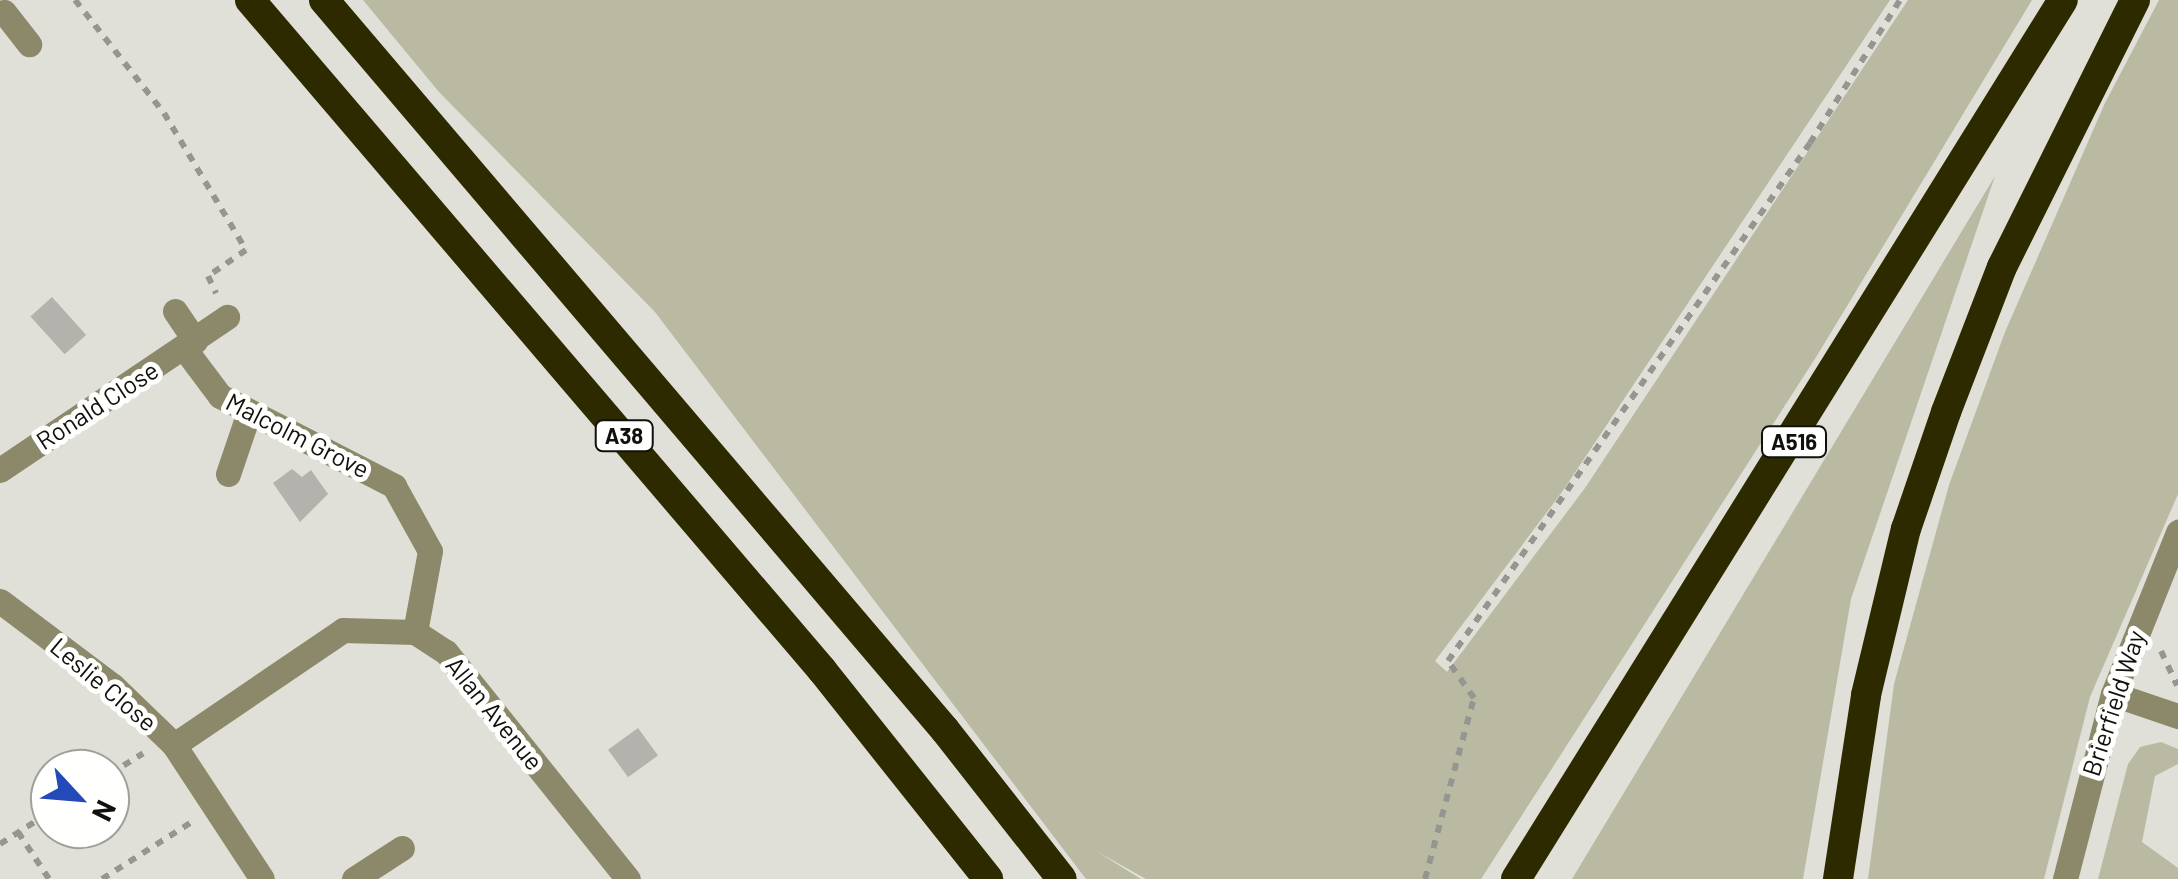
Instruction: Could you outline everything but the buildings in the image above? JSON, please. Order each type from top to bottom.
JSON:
[{"type":"highway","name":"A38","points":[[250,0],[810,655],[988,879]]},
{"type":"highway","name":"A38","points":[[324,0],[932,715],[1062,879]]},
{"type":"highway","name":"A516","points":[[1516,879],[2062,0]]},
{"type":"highway","points":[[1838,879],[1866,695],[1906,529],[1946,412],[2010,250],[2135,0]]},
{"type":"street","points":[[8,9],[29,44]]},
{"type":"street","points":[[175,311],[190,345]]},
{"type":"street","name":"Ronald Close","points":[[0,470],[227,317]]},
{"type":"street","name":"Malcolm Grove","points":[[190,345],[220,396],[394,486],[430,551],[415,632]]},
{"type":"street","points":[[228,474],[249,412]]},
{"type":"street","name":"Brierfield Way","points":[[2065,879],[2112,694],[2178,532]]},
{"type":"street","name":"Leslie Close","points":[[0,601],[114,686],[174,745],[262,879]]},
{"type":"street","points":[[174,745],[343,630],[415,632]]},
{"type":"street","name":"Allan Avenue","points":[[415,632],[446,652],[628,879]]},
{"type":"street","points":[[2112,694],[2178,716]]},
{"type":"street","points":[[354,879],[402,848]]},
{"type":"path","points":[[75,0],[164,113],[246,250],[208,276],[227,317]]},
{"type":"path","points":[[1425,879],[1474,698],[1448,661],[1810,144],[1900,0]]},
{"type":"path","points":[[2166,632],[2164,665],[2178,685]]},
{"type":"path","points":[[102,879],[217,806]]},
{"type":"path","points":[[0,844],[30,824]]},
{"type":"path","points":[[18,832],[49,879]]},
{"type":"green space","points":[[363,0],[1890,0],[1562,492],[1435,661],[1447,672],[1585,488],[1908,0],[2032,0],[1818,354],[1481,879],[1146,879],[1096,851],[1141,879],[1086,879],[655,312],[439,92]]},
{"type":"green space","points":[[2159,0],[2178,0],[2178,494],[2090,697],[2044,879],[1868,879],[1894,684],[1949,485],[2005,332],[2105,103]]},
{"type":"green space","points":[[1995,176],[1851,599],[1803,879],[1572,879]]},
{"type":"green space","points":[[2161,742],[2178,749],[2178,764],[2155,776],[2142,842],[2178,868],[2178,879],[2098,879],[2128,764],[2140,747]]}]
